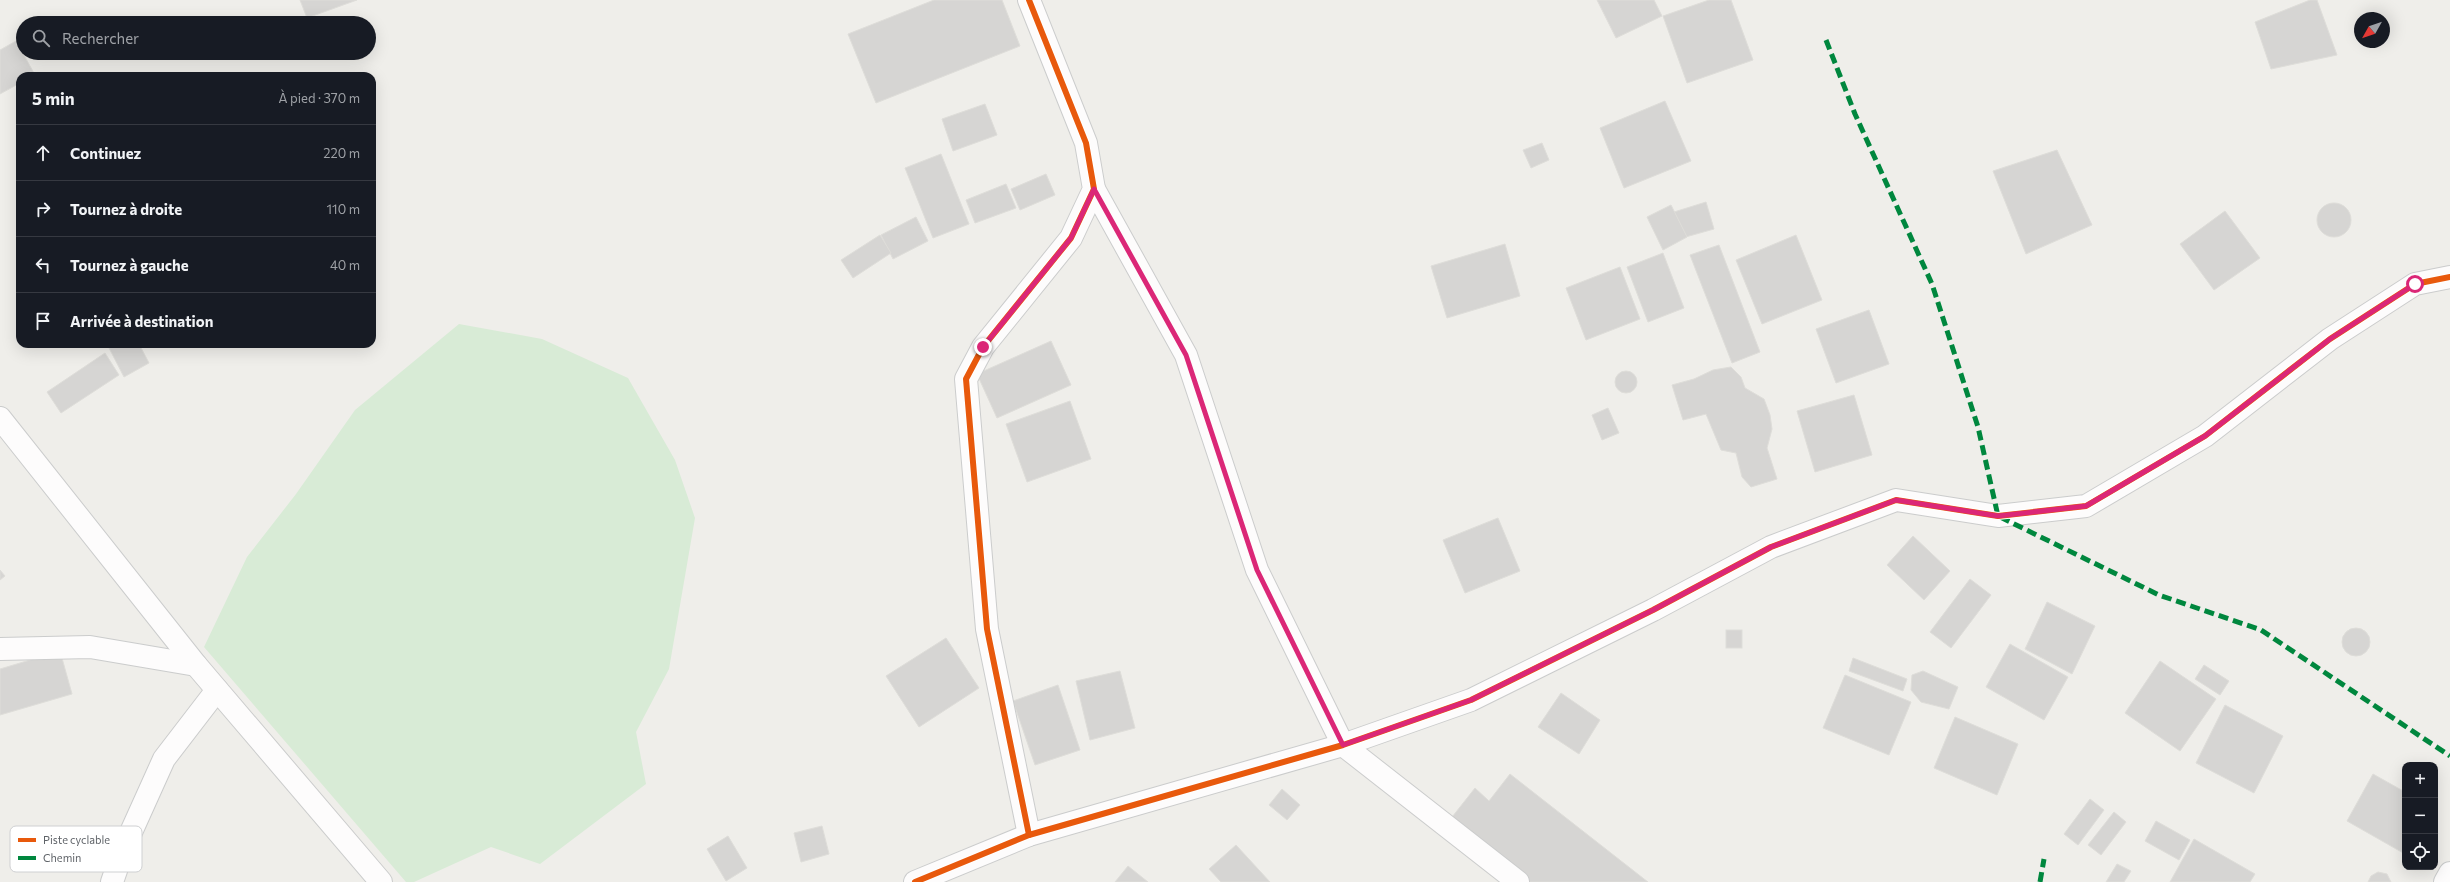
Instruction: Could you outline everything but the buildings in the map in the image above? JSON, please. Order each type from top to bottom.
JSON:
[{"type":"street","points":[[1029,0],[1086,143],[1094,189],[1186,355],[1257,570],[1343,745],[1518,882]]},
{"type":"street","points":[[1029,835],[986,629],[966,379],[983,347],[1071,238],[1094,189]]},
{"type":"street","points":[[925,880],[1029,835],[1343,745],[1471,700],[1653,610],[1771,547],[1896,500],[1998,516],[2086,506],[2205,436],[2330,339],[2415,284],[2450,277]]},
{"type":"street","points":[[0,418],[196,665],[381,882]]},
{"type":"street","points":[[0,650],[90,647],[196,665]]},
{"type":"street","points":[[134,826],[164,759],[217,690]]},
{"type":"street","points":[[112,882],[115,872]]},
{"type":"street","points":[[2445,882],[2450,873]]},
{"type":"green space","points":[[459,324],[542,339],[628,378],[675,460],[695,518],[669,669],[636,732],[646,784],[540,864],[491,847],[414,882],[406,882],[204,647],[247,557],[296,494],[355,410]]},
{"type":"marked path","points":[[1826,40],[1855,114],[1932,284],[1978,427],[1998,516],[2159,595],[2261,630],[2450,756]]},
{"type":"marked path","points":[[2040,882],[2044,859]]},
{"type":"cycle path","points":[[1029,0],[1086,143],[1094,189],[1071,238],[983,347],[966,379],[987,629],[1029,835]]},
{"type":"cycle path","points":[[915,882],[1029,835],[1343,745],[1471,700],[1653,610],[1771,547],[1896,500],[1998,516],[2086,506],[2205,436],[2330,339],[2415,284],[2450,277]]},
{"type":"route","points":[[983,347],[1071,238],[1094,189],[1186,355],[1257,570],[1343,745],[1471,700],[1653,610],[1771,547],[1896,500],[1998,516],[2086,506],[2205,436],[2330,339],[2415,284]]}]
